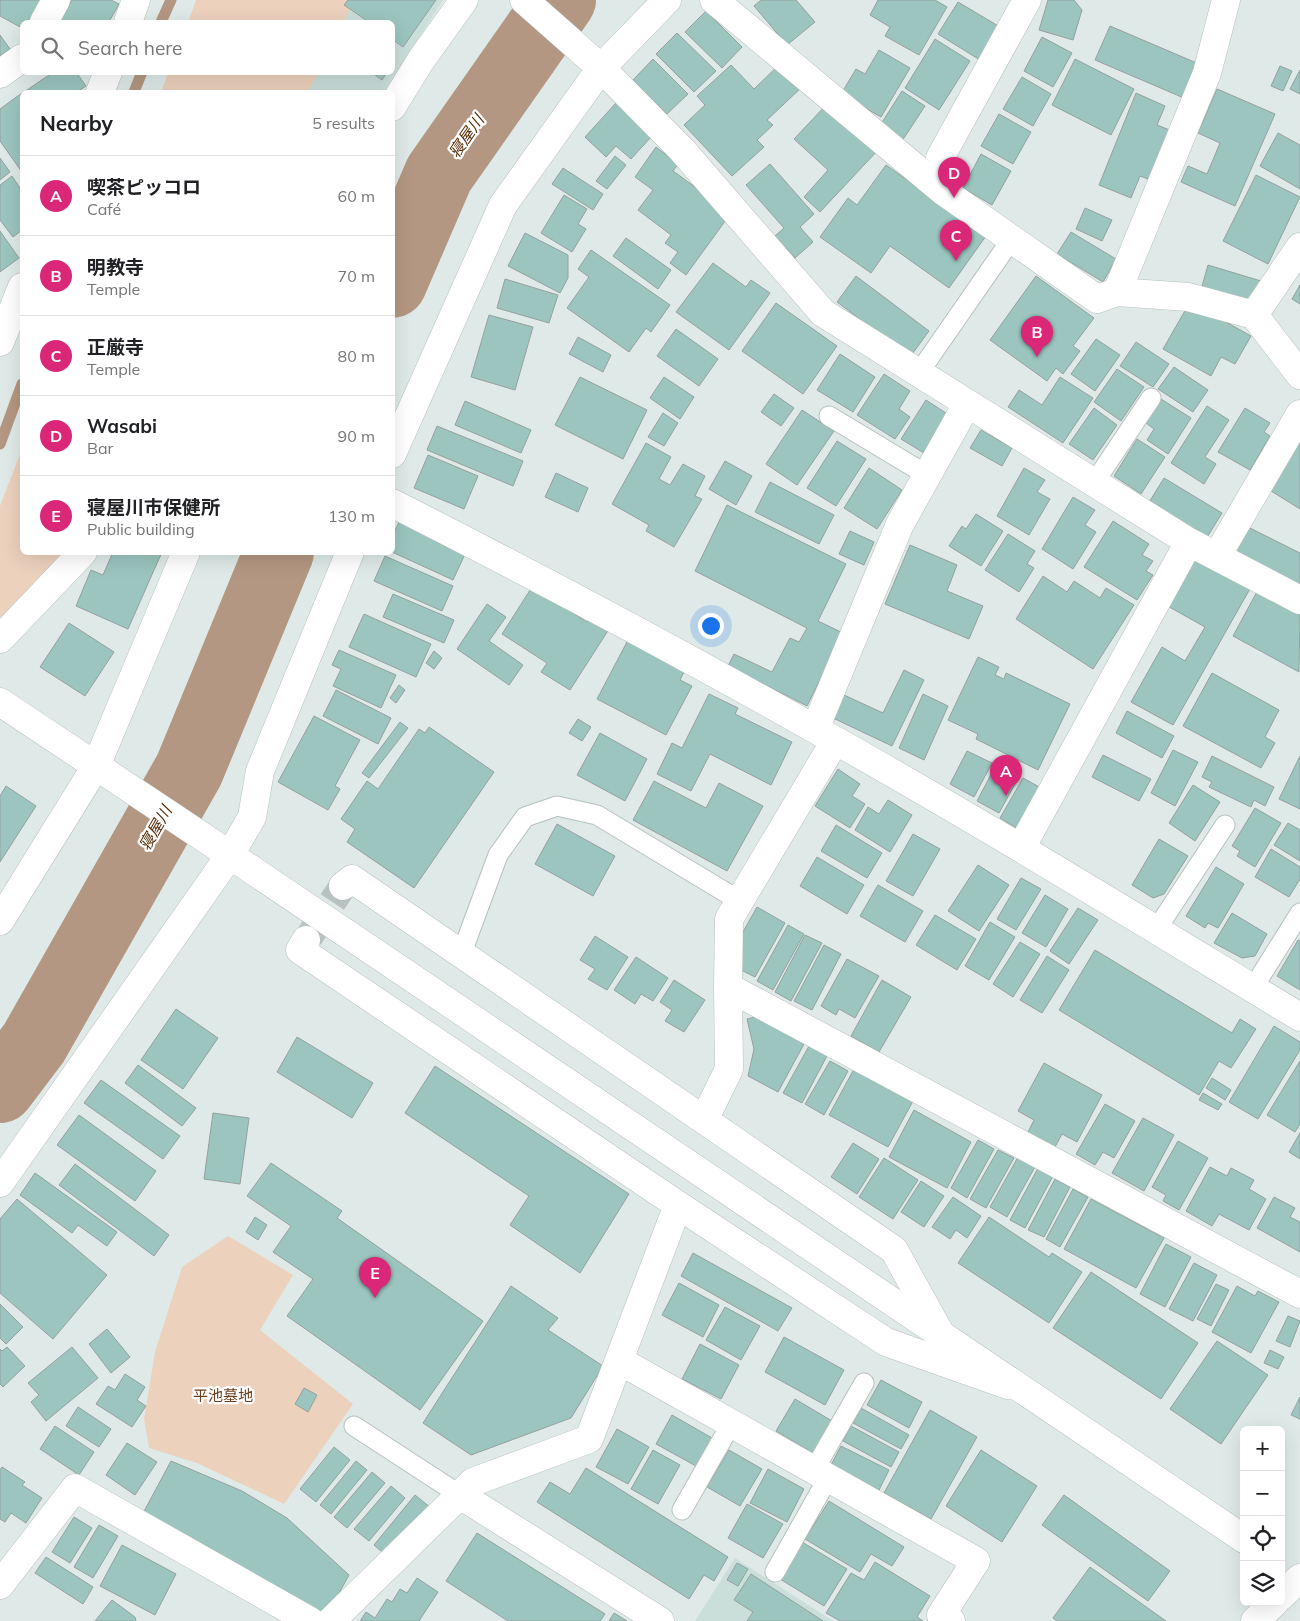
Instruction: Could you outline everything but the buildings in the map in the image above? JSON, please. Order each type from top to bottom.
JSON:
[{"type":"street","points":[[45,20],[56,0]]},
{"type":"street","points":[[129,20],[136,0]]},
{"type":"street","points":[[395,102],[421,60],[464,0]]},
{"type":"street","points":[[524,0],[594,62],[682,150],[822,313],[1189,542],[1300,600]]},
{"type":"street","points":[[395,447],[503,205],[594,62],[667,0]]},
{"type":"street","points":[[714,0],[942,191],[1097,299],[1117,292],[1188,297],[1254,315],[1300,375]]},
{"type":"street","points":[[942,191],[940,158],[1027,0]]},
{"type":"street","points":[[1117,292],[1207,73],[1226,0]]},
{"type":"street","points":[[0,74],[20,59]]},
{"type":"street","points":[[101,90],[107,75]]},
{"type":"street","points":[[1254,315],[1300,247]]},
{"type":"street","points":[[0,342],[20,292]]},
{"type":"street","points":[[704,1120],[729,1069],[728,986],[730,919],[825,735],[900,524],[967,404]]},
{"type":"street","points":[[1217,556],[1300,414]]},
{"type":"street","points":[[395,506],[516,566],[825,735],[1021,848],[1300,1017]]},
{"type":"street","points":[[1021,848],[1189,542]]},
{"type":"street","points":[[0,639],[80,555]]},
{"type":"street","points":[[0,922],[105,772],[185,555]]},
{"type":"street","points":[[0,1183],[230,854],[252,817],[260,771],[349,555]]},
{"type":"street","points":[[0,702],[230,854],[1240,1536]]},
{"type":"street","points":[[343,886],[352,879],[894,1250],[940,1333]]},
{"type":"street","points":[[306,940],[300,950],[678,1205],[886,1342],[1026,1391]]},
{"type":"street","points":[[728,986],[1300,1294]]},
{"type":"street","points":[[331,1621],[473,1482],[589,1439],[620,1362],[678,1205]]},
{"type":"street","points":[[620,1362],[976,1561],[942,1615],[951,1621]]},
{"type":"street","points":[[0,1585],[76,1488],[310,1621]]},
{"type":"street","points":[[460,1495],[660,1621]]},
{"type":"street","points":[[1285,1567],[1300,1578],[1285,1592]]},
{"type":"street","points":[[1255,1621],[1271,1606]]},
{"type":"lane","points":[[918,374],[1012,240]]},
{"type":"lane","points":[[1094,483],[1151,398]]},
{"type":"lane","points":[[828,416],[927,475]]},
{"type":"lane","points":[[461,955],[498,855],[525,817],[557,806],[597,816],[740,901]]},
{"type":"lane","points":[[1156,930],[1225,826]]},
{"type":"lane","points":[[1252,988],[1300,913]]},
{"type":"lane","points":[[775,1572],[864,1383]]},
{"type":"lane","points":[[682,1510],[731,1424]]},
{"type":"lane","points":[[354,1426],[460,1495]]},
{"type":"shaded area","points":[[340,0],[443,0],[386,90],[299,90],[306,75],[395,75],[395,20],[331,20]]},
{"type":"shaded area","points":[[735,1558],[833,1621],[695,1621]]},
{"type":"green space","points":[[196,0],[355,0],[344,20],[189,20]]},
{"type":"green space","points":[[167,75],[317,75],[309,90],[162,90]]},
{"type":"green space","points":[[20,454],[20,555],[63,555],[0,618],[0,506]]},
{"type":"green space","name":"平池墓地","points":[[228,1236],[293,1275],[260,1330],[353,1404],[284,1504],[197,1463],[149,1448],[144,1419],[155,1352],[182,1267]]},
{"type":"waterway","points":[[162,20],[171,0]]},
{"type":"waterway","name":"寝屋川","points":[[395,276],[439,174],[561,0]]},
{"type":"waterway","points":[[135,90],[141,75]]},
{"type":"waterway","points":[[0,444],[20,389]]},
{"type":"waterway","name":"寝屋川","points":[[0,1088],[34,1043],[189,770],[278,555]]},
{"type":"tunnel","points":[[309,937],[343,886]]},
{"type":"place","name":"Wasabi","points":[[954,198]]},
{"type":"place","name":"正厳寺","points":[[956,261]]},
{"type":"place","name":"明教寺","points":[[1037,357]]},
{"type":"place","name":"喫茶ピッコロ","points":[[1006,796]]},
{"type":"place","name":"寝屋川市保健所","points":[[375,1298]]}]
